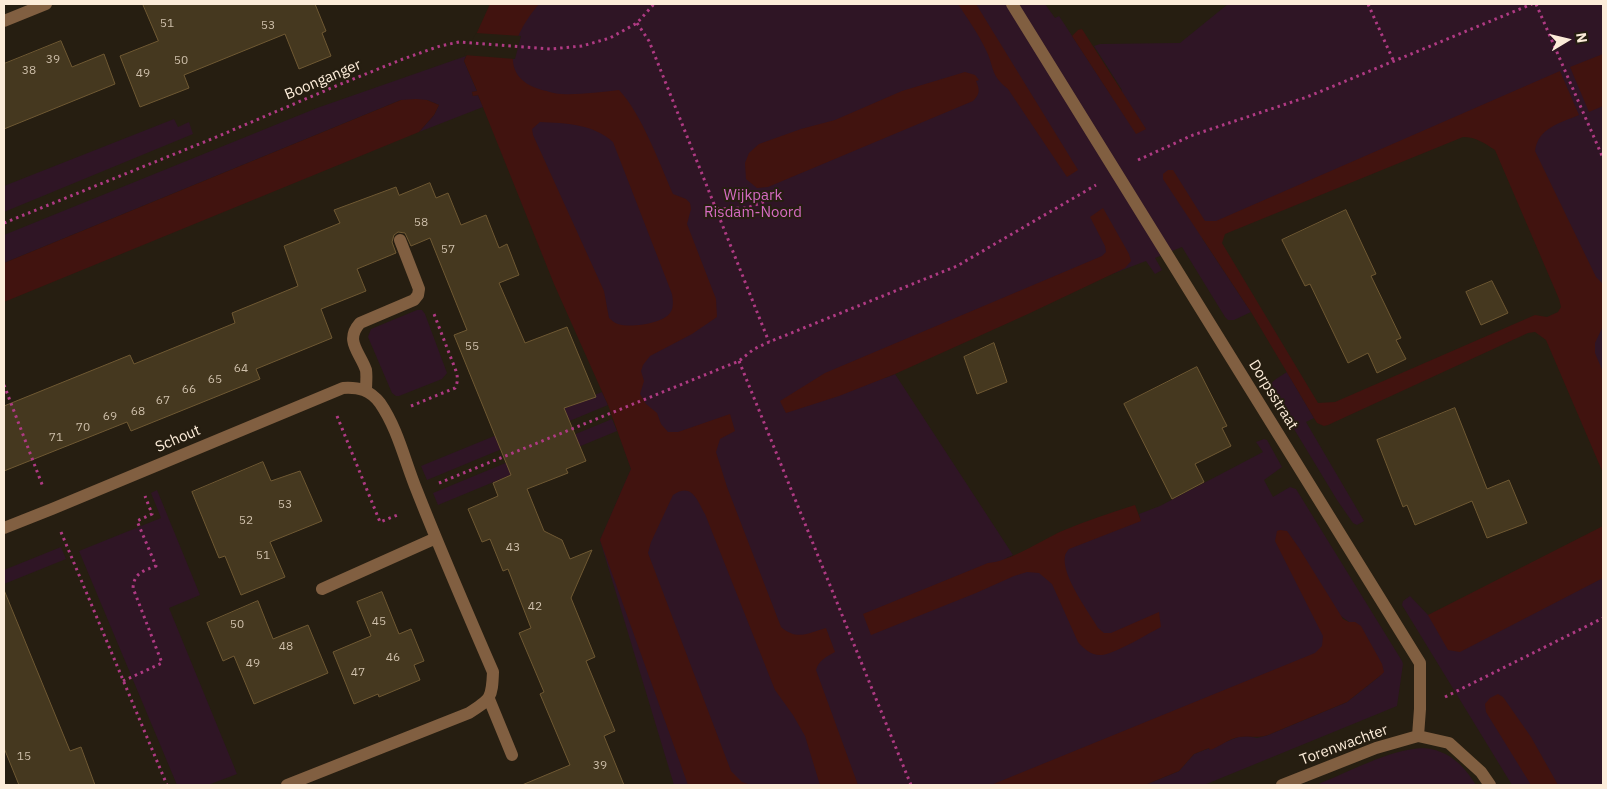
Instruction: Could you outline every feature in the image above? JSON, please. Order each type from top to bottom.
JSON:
[{"type":"street","points":[[4,21],[46,4]]},
{"type":"street","name":"Dorpsstraat","points":[[1012,4],[1420,663],[1418,736]]},
{"type":"street","points":[[287,785],[469,713],[488,699],[492,690],[492,672],[417,492],[388,416],[379,402],[366,390],[366,372],[352,340],[352,334],[360,323],[414,300],[418,295],[419,289],[400,240]]},
{"type":"street","name":"Schout","points":[[4,528],[328,394],[349,387],[366,390]]},
{"type":"street","points":[[322,589],[436,538]]},
{"type":"street","points":[[488,699],[512,755]]},
{"type":"street","points":[[1418,736],[1449,743],[1482,772],[1490,785]]},
{"type":"street","name":"Torenwachter","points":[[1282,785],[1376,748],[1418,736]]},
{"type":"path","name":"Boonganger","points":[[4,223],[179,153],[394,62],[440,46],[459,42],[551,49],[582,46],[610,38],[637,23],[654,4]]},
{"type":"path","points":[[1368,4],[1394,62]]},
{"type":"path","points":[[417,492],[739,361],[754,348],[957,266],[1142,158],[1193,135],[1307,97],[1534,4],[1601,147],[1603,158]]},
{"type":"path","points":[[637,23],[649,41],[769,342]]},
{"type":"path","points":[[716,210],[747,208],[774,198]]},
{"type":"path","points":[[388,416],[455,388],[457,384],[456,371],[430,304],[418,295]]},
{"type":"path","points":[[739,361],[911,785]]},
{"type":"path","points":[[4,385],[52,509],[167,785]]},
{"type":"path","points":[[328,394],[380,522],[423,505]]},
{"type":"path","points":[[123,681],[162,664],[133,588],[135,576],[156,566],[137,521],[152,514],[136,474]]},
{"type":"path","points":[[1420,709],[1603,618]]},
{"type":"green space","name":"Wijkpark Risdam-Noord","points":[[517,4],[1045,4],[1055,18],[1059,16],[1113,98],[1122,90],[1094,46],[1100,44],[1180,43],[1228,4],[1603,4],[1603,435],[1575,303],[1494,112],[1202,238],[1251,312],[1234,320],[1228,320],[1225,317],[1182,247],[1155,258],[1162,270],[1155,274],[1146,261],[876,364],[885,378],[895,374],[1013,555],[1004,559],[1140,518],[1139,514],[1160,506],[1263,452],[1256,442],[1264,439],[1267,440],[1282,467],[1264,480],[1273,497],[1290,487],[1296,489],[1402,661],[1397,706],[1204,785],[1145,785],[1179,771],[1194,754],[1238,737],[1257,738],[1268,735],[1347,702],[1381,675],[1355,622],[1349,622],[1341,616],[1361,658],[1093,785],[674,785],[600,540],[631,469],[496,79]]},
{"type":"green space","points":[[466,56],[464,61],[477,91],[472,92],[473,96],[478,95],[483,107],[419,132],[434,115],[439,105],[427,100],[401,100],[4,263],[4,235],[317,108]]},
{"type":"green space","points":[[174,119],[178,127],[189,122],[193,134],[4,212],[4,186]]},
{"type":"green space","points":[[417,310],[422,310],[425,314],[447,373],[442,379],[396,396],[392,393],[368,337],[371,329]]},
{"type":"green space","points":[[1287,372],[1314,418],[1306,422],[1364,521],[1357,525],[1353,523],[1337,500],[1268,386]]},
{"type":"green space","points":[[602,392],[608,405],[427,480],[421,466]]},
{"type":"green space","points":[[612,419],[617,431],[438,505],[433,493]]},
{"type":"green space","points":[[157,490],[200,595],[169,608],[237,774],[208,785],[177,785],[79,551],[161,518],[151,493]]},
{"type":"green space","points":[[1603,537],[1603,785],[1512,785],[1402,605],[1403,601],[1410,596],[1428,615]]},
{"type":"green space","points":[[61,547],[66,559],[4,584],[4,570]]},
{"type":"green space","points":[[1410,749],[1432,749],[1454,759],[1476,785],[1316,785],[1383,757]]},
{"type":"shaded area","points":[[490,4],[539,4],[517,39],[513,64],[518,74],[527,83],[556,94],[583,94],[619,90],[642,125],[673,194],[686,199],[690,203],[691,209],[687,224],[716,299],[717,317],[692,334],[650,356],[641,371],[644,381],[640,394],[646,404],[657,413],[661,424],[668,432],[678,432],[730,414],[735,431],[720,439],[716,452],[727,487],[781,627],[792,634],[798,635],[826,628],[835,652],[821,661],[816,670],[858,785],[820,785],[805,736],[775,690],[705,514],[693,494],[685,491],[673,495],[651,542],[648,553],[731,771],[742,782],[751,785],[688,785],[600,540],[631,469],[608,405],[554,284],[478,95],[473,96],[472,92],[477,91],[464,61]],"holes":[[[540,122],[569,124],[588,128],[597,131],[613,142],[672,294],[672,309],[666,317],[646,324],[630,326],[617,324],[609,318],[604,291],[533,135],[532,129]]]},
{"type":"shaded area","points":[[958,4],[976,4],[1078,170],[1067,177],[1008,89],[998,79],[982,42]]},
{"type":"shaded area","points":[[1082,29],[1146,129],[1136,134],[1072,36]]},
{"type":"shaded area","points":[[1603,54],[1603,106],[1589,112],[1570,67]]},
{"type":"shaded area","points":[[1560,71],[1579,115],[1551,127],[1540,137],[1535,151],[1596,277],[1603,284],[1603,326],[1595,343],[1595,353],[1603,372],[1603,473],[1546,340],[1535,332],[1528,333],[1328,425],[1324,426],[1317,423],[1251,312],[1163,179],[1163,174],[1168,170],[1173,170],[1205,221],[1216,221]],"holes":[[[1463,137],[1480,141],[1495,150],[1561,307],[1558,312],[1547,317],[1535,315],[1335,402],[1318,403],[1222,243],[1225,234]]]},
{"type":"shaded area","points":[[965,72],[975,75],[979,80],[976,81],[979,89],[978,94],[973,101],[768,187],[757,188],[746,179],[745,163],[749,153],[759,144],[801,129],[835,120],[902,91]]},
{"type":"shaded area","points":[[401,100],[427,100],[439,105],[434,115],[419,132],[4,302],[4,263]]},
{"type":"shaded area","points":[[1103,208],[1129,254],[1131,261],[1125,268],[895,374],[839,396],[786,413],[780,401],[825,373],[1102,256],[1106,252],[1105,246],[1090,217]]},
{"type":"shaded area","points":[[1135,505],[1141,521],[1069,549],[1065,556],[1067,573],[1071,583],[1098,628],[1104,633],[1111,633],[1159,612],[1161,627],[1124,647],[1102,655],[1092,653],[1086,649],[1078,642],[1052,584],[1039,573],[1027,572],[871,635],[863,614],[988,563],[1006,559],[1071,527]]},
{"type":"shaded area","points":[[1603,526],[1603,578],[1460,652],[1448,650],[1428,615]]},
{"type":"shaded area","points":[[1277,531],[1287,531],[1343,619],[1355,622],[1361,626],[1382,664],[1384,672],[1381,675],[1347,702],[1268,735],[1235,738],[1218,747],[1210,750],[1209,748],[1194,754],[1179,771],[1145,785],[991,785],[1315,653],[1322,646],[1323,636],[1275,541]]},
{"type":"shaded area","points":[[1498,694],[1503,697],[1531,737],[1558,785],[1531,785],[1486,712],[1485,704],[1490,698]]},
{"type":"pier","points":[[476,33],[521,36],[515,59],[464,55]]},
{"type":"building","points":[[143,4],[315,4],[326,31],[322,33],[331,56],[299,69],[285,34],[184,75],[189,88],[140,107],[120,56],[158,41]]},
{"type":"building","points":[[61,41],[72,67],[104,54],[115,84],[4,129],[4,64]]},
{"type":"building","points":[[430,183],[436,198],[448,193],[461,225],[486,215],[499,248],[507,244],[519,275],[499,283],[525,343],[567,327],[596,397],[564,408],[586,461],[566,469],[568,473],[527,489],[544,531],[562,540],[570,559],[592,550],[571,598],[595,657],[586,661],[615,731],[604,736],[624,785],[522,785],[570,765],[540,694],[544,692],[519,633],[531,628],[508,569],[503,571],[490,539],[482,542],[468,509],[498,496],[493,483],[511,475],[454,335],[467,330],[430,238],[411,246],[405,233],[398,232],[394,235],[392,242],[396,253],[357,269],[366,291],[321,309],[332,338],[256,369],[260,379],[131,431],[127,422],[4,471],[4,406],[130,355],[134,364],[235,323],[232,313],[298,286],[284,246],[340,223],[334,210],[396,187],[399,195]]},
{"type":"building","points":[[1346,210],[1376,274],[1371,276],[1401,338],[1396,340],[1406,359],[1377,373],[1368,353],[1348,363],[1310,284],[1305,286],[1282,240]]},
{"type":"building","points":[[1492,281],[1508,313],[1481,325],[1466,292]]},
{"type":"building","points":[[994,343],[1007,382],[977,394],[964,357]]},
{"type":"building","points":[[1197,367],[1227,426],[1222,428],[1231,446],[1195,464],[1204,482],[1172,499],[1124,404]]},
{"type":"building","points":[[1455,408],[1487,489],[1509,480],[1527,523],[1487,538],[1472,501],[1415,525],[1407,505],[1403,507],[1377,440]]},
{"type":"building","points":[[263,462],[271,481],[300,471],[322,521],[270,542],[285,577],[241,595],[225,556],[219,558],[192,492]]},
{"type":"building","points":[[4,590],[70,751],[81,747],[95,785],[19,785],[4,748]]},
{"type":"building","points":[[382,592],[399,634],[411,629],[424,661],[414,665],[420,680],[379,697],[378,694],[354,704],[333,652],[371,636],[357,602]]},
{"type":"building","points":[[258,601],[273,639],[308,625],[328,673],[254,704],[234,656],[223,661],[207,623]]}]
